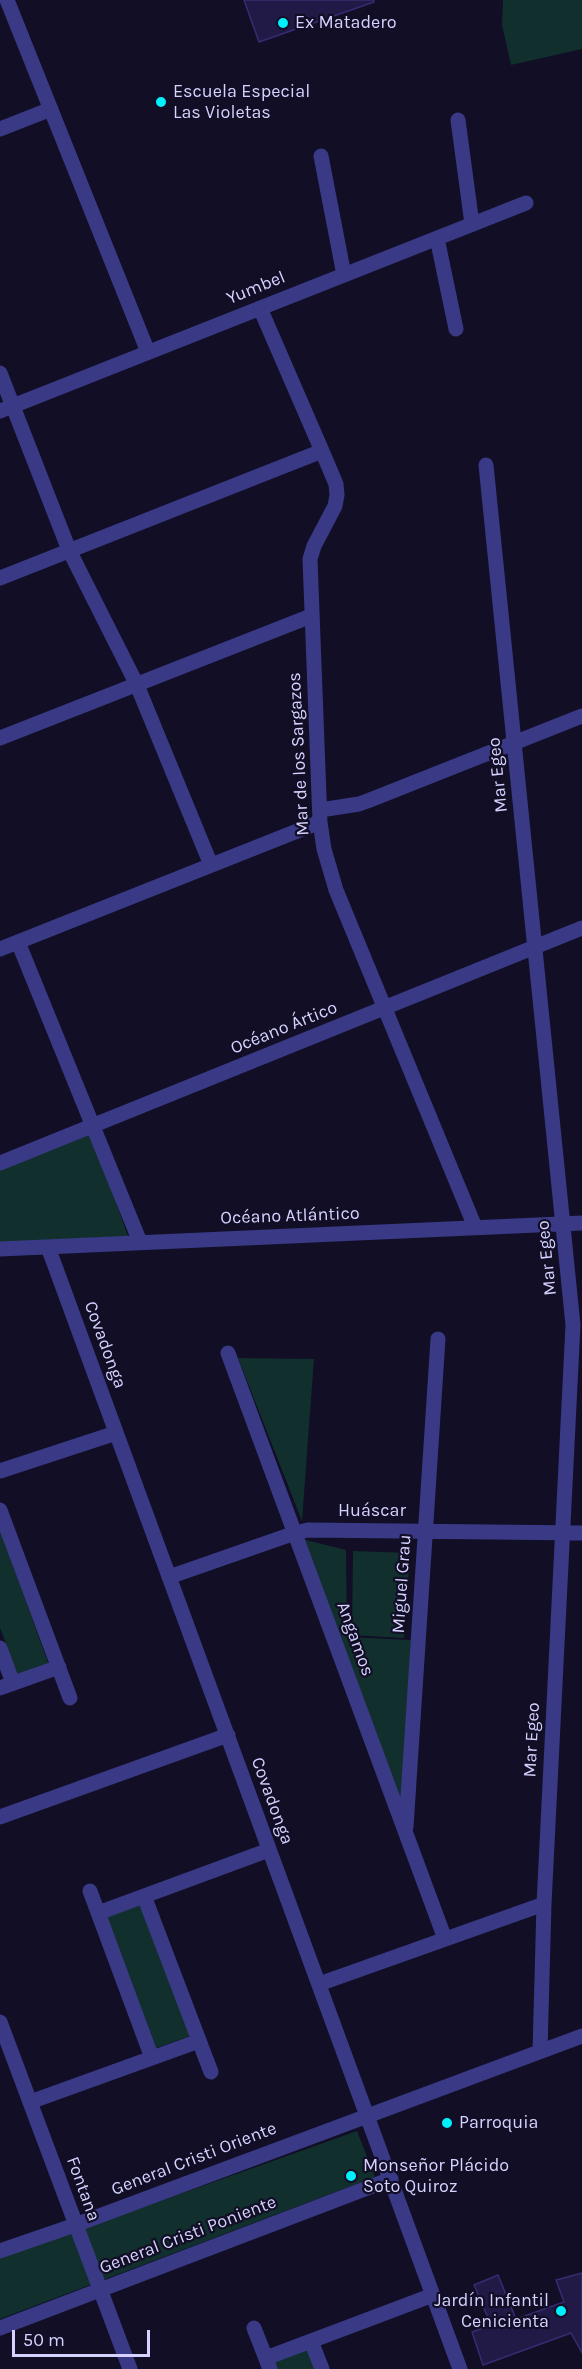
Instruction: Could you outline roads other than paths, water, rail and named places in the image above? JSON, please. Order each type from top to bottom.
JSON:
[{"type":"street","points":[[3,0],[51,110],[148,352]]},
{"type":"street","points":[[0,129],[51,110]]},
{"type":"street","points":[[458,120],[472,224]]},
{"type":"street","points":[[321,156],[344,275]]},
{"type":"street","name":"Yumbel","points":[[7,408],[526,203]]},
{"type":"street","points":[[437,238],[456,329]]},
{"type":"street","name":"Mar de los Sargazos","points":[[260,308],[336,484],[335,506],[314,546],[310,559],[320,816],[324,849],[336,890],[475,1227]]},
{"type":"street","points":[[0,373],[7,408],[69,550],[137,685],[212,865]]},
{"type":"street","points":[[0,578],[322,451]]},
{"type":"street","name":"Mar Egeo","points":[[486,465],[573,1325],[544,1904],[540,2051]]},
{"type":"street","points":[[0,738],[311,616]]},
{"type":"street","points":[[0,949],[212,865],[320,816],[359,804],[582,716]]},
{"type":"street","name":"Océano Ártico","points":[[0,1163],[582,928]]},
{"type":"street","points":[[18,942],[140,1242]]},
{"type":"street","name":"Océano Atlántico","points":[[0,1249],[582,1223]]},
{"type":"street","name":"Covadonga","points":[[48,1247],[460,2369]]},
{"type":"street","name":"Miguel Grau","points":[[405,1832],[438,1339]]},
{"type":"street","name":"Angamos","points":[[228,1353],[445,1939]]},
{"type":"street","points":[[0,1471],[116,1433]]},
{"type":"street","points":[[0,1510],[70,1698]]},
{"type":"street","name":"Huáscar","points":[[169,1577],[308,1530],[582,1533]]},
{"type":"street","points":[[0,1648],[7,1686],[58,1667]]},
{"type":"street","points":[[0,1817],[228,1735]]},
{"type":"street","points":[[98,1913],[269,1850]]},
{"type":"street","points":[[90,1891],[152,2058]]},
{"type":"street","points":[[144,1896],[211,2072]]},
{"type":"street","points":[[319,1984],[544,1904]]},
{"type":"street","name":"Fontana","points":[[0,2022],[130,2369]]},
{"type":"street","name":"General Cristi Oriente","points":[[0,2251],[582,2036]]},
{"type":"street","points":[[30,2102],[199,2041]]},
{"type":"street","name":"General Cristi Poniente","points":[[0,2328],[391,2180]]},
{"type":"street","points":[[254,2328],[268,2364],[311,2341],[433,2295]]},
{"type":"street","points":[[311,2341],[322,2369]]},
{"type":"place","name":"Ex Matadero","points":[[283,23]]},
{"type":"place","name":"Escuela Especial Las Violetas","points":[[161,102]]},
{"type":"place","name":"Parroquia","points":[[447,2123]]},
{"type":"place","name":"Monseñor Plácido Soto Quiroz","points":[[351,2176]]},
{"type":"place","name":"Jardín Infantil Cenicienta","points":[[561,2311]]}]
